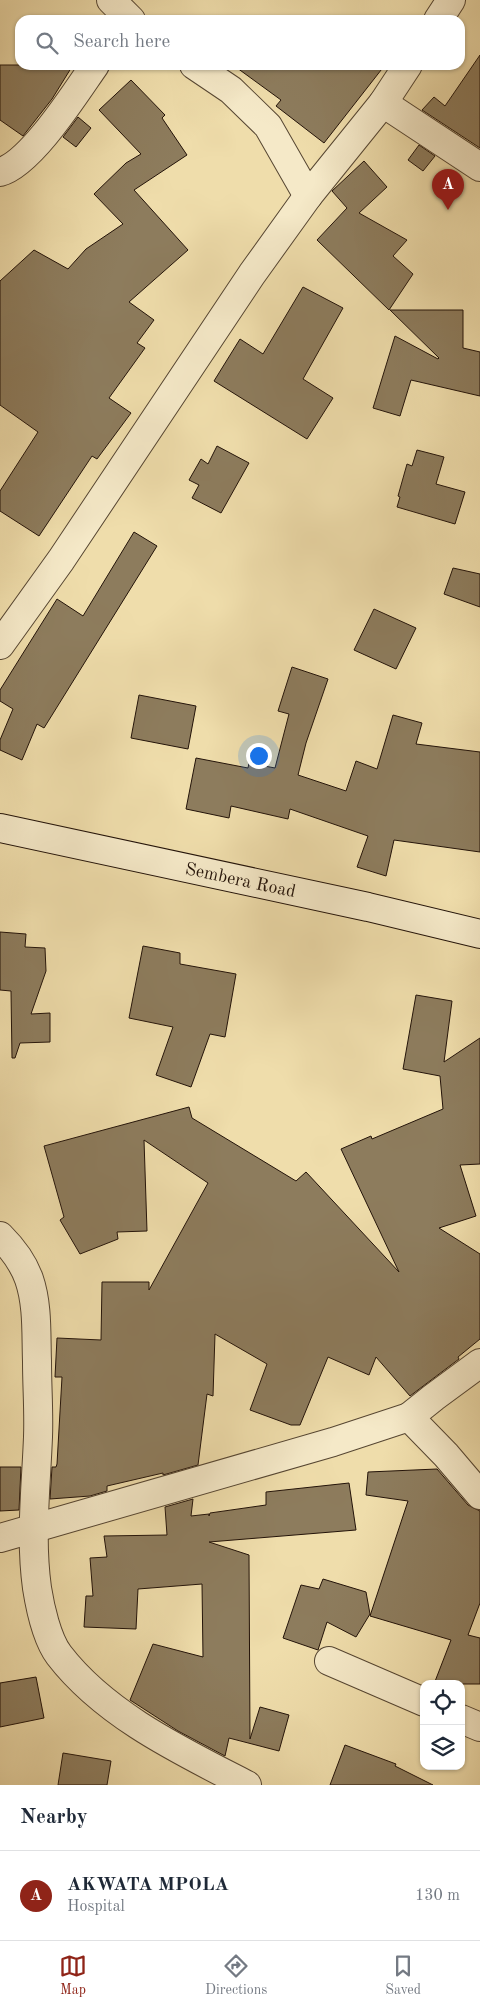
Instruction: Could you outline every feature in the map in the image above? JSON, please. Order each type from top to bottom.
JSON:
[{"type":"street","points":[[441,15],[451,0]]},
{"type":"street","points":[[0,172],[14,166],[41,141],[91,70]]},
{"type":"street","points":[[201,70],[231,90],[268,126],[308,196]]},
{"type":"street","points":[[0,646],[61,560],[252,274],[308,196],[383,103],[405,70]]},
{"type":"street","points":[[383,103],[480,167]]},
{"type":"street","name":"Sembera Road","points":[[0,828],[359,905],[480,934]]},
{"type":"street","points":[[0,1236],[20,1258],[30,1280],[36,1322],[38,1435],[32,1530],[34,1568],[39,1604],[57,1654],[74,1673],[117,1712],[202,1762],[247,1785]]},
{"type":"street","points":[[0,1538],[333,1442],[409,1417],[480,1363]]},
{"type":"street","points":[[409,1417],[446,1455],[480,1495]]},
{"type":"street","points":[[329,1661],[420,1700]]},
{"type":"street","points":[[465,1721],[480,1727]]},
{"type":"building","points":[[480,55],[480,148],[422,110],[434,97],[445,106]]},
{"type":"building","points":[[0,65],[15,65],[15,70],[70,70],[52,99],[23,136],[0,120]]},
{"type":"building","points":[[240,70],[381,70],[324,143],[276,106],[281,100]]},
{"type":"building","points":[[131,80],[165,115],[162,118],[187,155],[134,190],[188,250],[129,302],[154,320],[137,343],[145,348],[109,398],[131,413],[97,459],[92,456],[39,536],[0,511],[0,491],[38,432],[0,405],[0,281],[34,250],[68,269],[86,249],[123,224],[94,194],[126,163],[141,154],[99,110]]},
{"type":"building","points":[[78,117],[91,128],[76,147],[63,137]]},
{"type":"building","points":[[419,145],[435,156],[423,171],[408,160]]},
{"type":"building","points":[[364,161],[387,187],[359,213],[407,240],[393,256],[413,274],[389,310],[317,240],[347,208],[332,191]]},
{"type":"building","points":[[303,287],[343,308],[303,379],[333,398],[307,439],[214,381],[240,339],[263,354]]},
{"type":"building","points":[[390,310],[463,310],[463,348],[480,352],[480,396],[411,380],[400,416],[373,408],[395,336],[439,358]]},
{"type":"building","points":[[217,446],[249,463],[221,513],[192,498],[199,485],[189,480],[201,459],[208,464]]},
{"type":"building","points":[[417,450],[444,457],[436,484],[465,492],[455,524],[397,507],[400,497],[398,496],[407,464],[412,466]]},
{"type":"building","points":[[134,532],[157,546],[44,728],[37,724],[22,760],[0,750],[0,740],[13,709],[0,701],[0,690],[57,599],[83,616]]},
{"type":"building","points":[[453,568],[480,574],[480,607],[444,594]]},
{"type":"building","points":[[374,609],[416,628],[396,669],[354,650]]},
{"type":"building","points":[[292,667],[328,679],[306,743],[298,775],[346,791],[356,761],[377,769],[393,715],[422,723],[416,744],[480,752],[480,852],[394,840],[386,876],[357,867],[368,836],[290,809],[288,819],[231,806],[229,818],[186,809],[196,758],[248,768],[249,763],[275,768],[289,714],[278,711]]},
{"type":"building","points":[[139,695],[196,706],[188,749],[131,738]]},
{"type":"building","points":[[0,932],[26,934],[25,947],[45,948],[46,971],[31,1014],[50,1013],[50,1042],[20,1043],[15,1058],[12,1058],[11,991],[0,990]]},
{"type":"building","points":[[143,946],[180,953],[180,964],[236,974],[225,1037],[210,1034],[191,1087],[156,1075],[173,1027],[129,1018]]},
{"type":"building","points":[[416,995],[452,1001],[444,1062],[480,1038],[480,1164],[460,1165],[476,1216],[439,1228],[480,1254],[480,1339],[458,1357],[459,1359],[410,1396],[376,1357],[369,1375],[328,1357],[300,1425],[291,1425],[250,1410],[267,1364],[215,1334],[213,1396],[207,1394],[198,1465],[163,1475],[163,1473],[107,1486],[107,1491],[90,1496],[50,1499],[52,1467],[56,1467],[57,1464],[62,1377],[55,1377],[57,1338],[101,1340],[102,1282],[149,1282],[149,1290],[208,1183],[144,1140],[147,1231],[117,1232],[118,1239],[80,1254],[60,1220],[64,1217],[44,1146],[189,1107],[192,1118],[296,1181],[306,1172],[399,1272],[341,1149],[371,1136],[372,1139],[443,1109],[440,1076],[403,1069]]},
{"type":"building","points":[[0,1467],[21,1467],[19,1510],[0,1511]]},
{"type":"building","points":[[437,1469],[468,1505],[480,1511],[480,1603],[468,1635],[480,1638],[480,1684],[465,1684],[465,1680],[436,1680],[451,1640],[370,1616],[408,1501],[366,1495],[368,1472]]},
{"type":"building","points":[[349,1483],[356,1530],[209,1542],[249,1555],[250,1739],[260,1707],[289,1715],[279,1751],[229,1738],[225,1756],[178,1731],[130,1700],[153,1644],[203,1657],[202,1584],[138,1589],[136,1629],[84,1627],[86,1596],[93,1596],[90,1558],[107,1557],[104,1536],[167,1535],[165,1507],[193,1499],[191,1516],[209,1514],[209,1516],[210,1513],[266,1505],[266,1492]]},
{"type":"building","points":[[323,1579],[366,1592],[370,1614],[356,1637],[327,1622],[318,1650],[283,1638],[301,1585],[319,1589]]},
{"type":"building","points":[[36,1677],[44,1718],[0,1727],[0,1683]]},
{"type":"building","points":[[345,1745],[396,1764],[395,1766],[433,1785],[330,1785]]},
{"type":"building","points":[[63,1753],[111,1761],[107,1785],[58,1785]]},
{"type":"place","name":"AKWATA MPOLA","points":[[448,210]]}]
